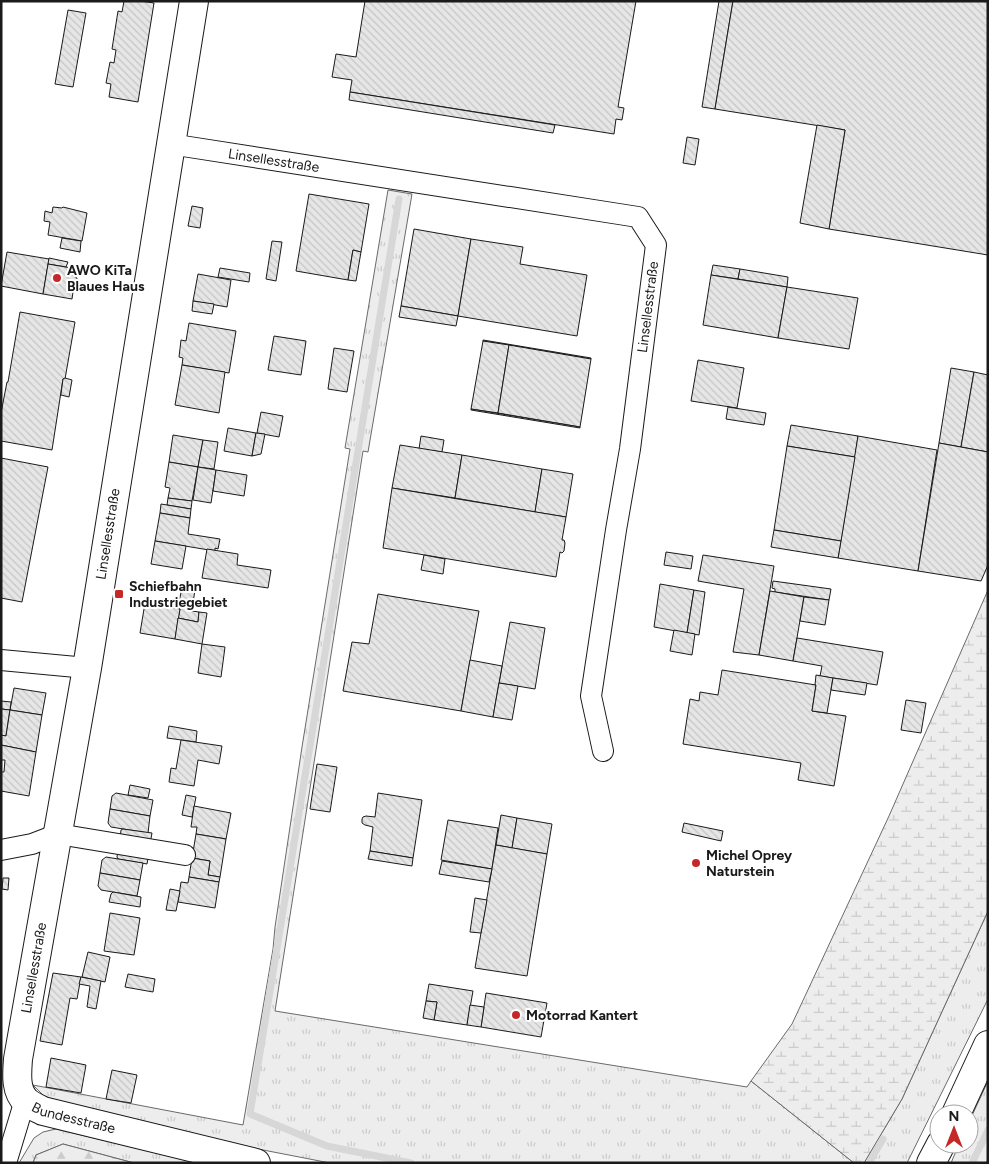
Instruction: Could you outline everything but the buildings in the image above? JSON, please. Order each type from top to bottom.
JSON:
[{"type":"street","name":"Linsellesstraße","points":[[25,1100],[19,1090],[16,1076],[18,1060],[87,668],[194,1]]},
{"type":"street","name":"Linsellesstraße","points":[[170,144],[638,217],[656,245],[630,449],[591,696],[603,751]]},
{"type":"street","points":[[1,660],[87,668]]},
{"type":"street","points":[[1,850],[32,844],[58,834],[185,855]]},
{"type":"street","points":[[961,1104],[988,1045]]},
{"type":"street","points":[[6,1163],[25,1100]]},
{"type":"street","name":"Bundesstraße","points":[[25,1100],[43,1112],[256,1163]]},
{"type":"green space","points":[[388,190],[412,194],[368,452],[363,451],[275,1011],[747,1087],[751,1081],[854,1163],[330,1163],[258,1149],[63,1103],[45,1097],[33,1085],[243,1125],[273,949],[302,747],[350,449],[345,448]]},
{"type":"green space","points":[[988,590],[988,911],[902,1099],[864,1163],[854,1163],[751,1081],[792,1024],[889,816]]},
{"type":"green space","points":[[988,911],[988,999],[936,1104],[929,1104],[929,1118],[907,1163],[864,1163],[902,1099]]},
{"type":"green space","points":[[988,1081],[988,1160],[986,1163],[951,1163],[955,1154],[979,1154],[979,1104],[977,1104]]},
{"type":"green space","points":[[56,1129],[199,1163],[134,1163],[63,1144],[36,1155],[33,1163],[19,1163],[34,1138],[43,1132]]},
{"type":"green space","points":[[63,1144],[134,1163],[33,1163],[36,1155]]},
{"type":"waterway","points":[[399,199],[250,1114],[327,1146],[411,1163]]},
{"type":"waterway","points":[[972,1163],[988,1130]]},
{"type":"waterway","points":[[869,1163],[883,1139]]},
{"type":"place","name":"AWO KiTa Blaues Haus","points":[[57,278]]},
{"type":"place","name":"Schiefbahn Industriegebiet","points":[[119,594]]},
{"type":"place","name":"Michel Oprey Naturstein","points":[[696,863]]},
{"type":"place","name":"Motorrad Kantert","points":[[516,1015]]}]
